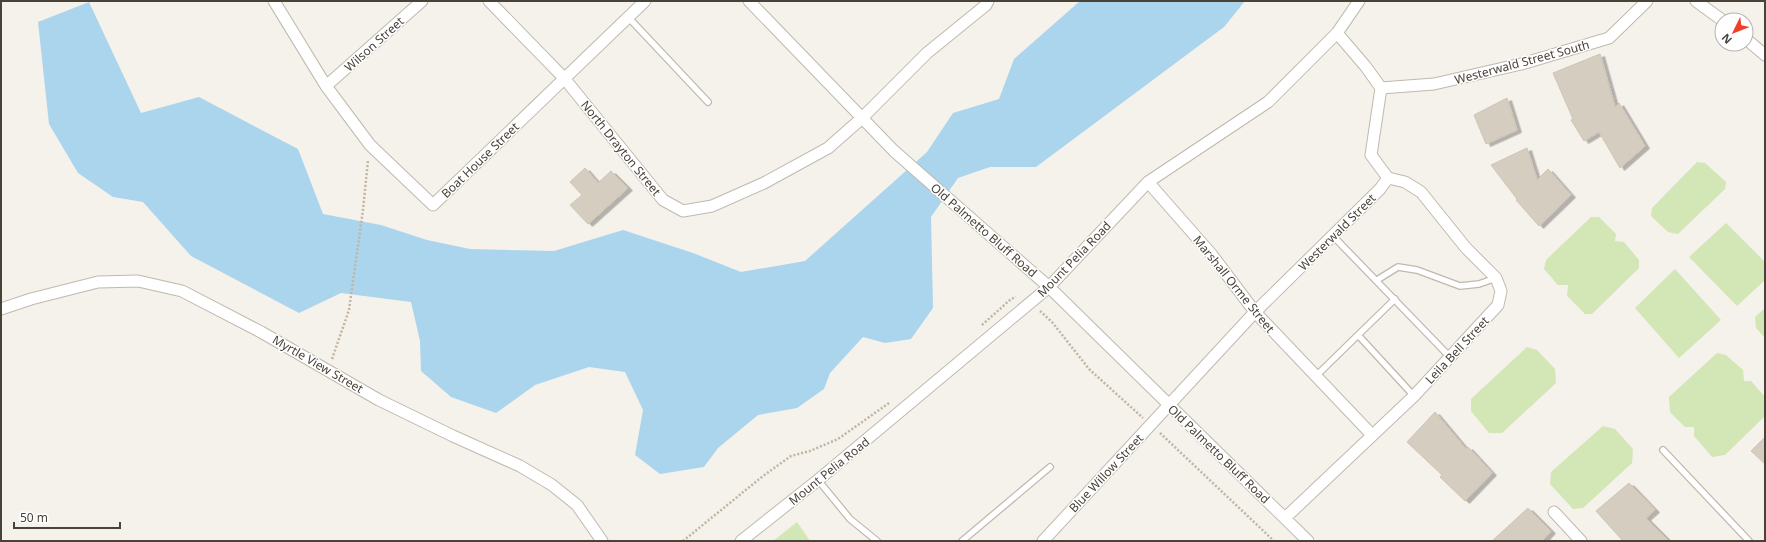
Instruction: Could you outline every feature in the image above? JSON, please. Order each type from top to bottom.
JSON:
[{"type":"street","name":"Boat House Street","points":[[274,1],[326,86],[370,145],[433,205],[645,1]]},
{"type":"street","name":"Wilson Street","points":[[326,86],[422,1]]},
{"type":"street","name":"North Drayton Street","points":[[489,1],[564,78],[663,200],[683,211],[712,206],[764,183],[828,148],[861,118],[927,53],[988,1]]},
{"type":"street","name":"Old Palmetto Bluff Road","points":[[749,1],[861,118],[894,150],[1049,287],[1308,541]]},
{"type":"street","name":"Mount Pelia Road","points":[[741,541],[818,480],[1049,287],[1148,182],[1268,102],[1337,33],[1359,1]]},
{"type":"street","name":"Westerwald Street South","points":[[1381,88],[1434,84],[1524,63],[1609,38],[1647,1]]},
{"type":"street","points":[[1696,1],[1714,14]]},
{"type":"street","points":[[1337,33],[1366,67],[1381,88],[1371,155],[1388,178],[1405,182],[1421,192],[1466,248],[1496,278]]},
{"type":"street","points":[[1754,46],[1765,55]]},
{"type":"street","name":"Westerwald Street","points":[[1170,405],[1254,312],[1334,236],[1380,189],[1388,178]]},
{"type":"street","name":"Marshall Orme Street","points":[[1148,182],[1212,255],[1254,312],[1372,435]]},
{"type":"street","name":"Leila Bell Street","points":[[1285,518],[1414,396],[1449,356],[1498,305],[1501,291],[1496,278]]},
{"type":"street","name":"Myrtle View Street","points":[[1,309],[31,299],[98,282],[138,281],[182,291],[261,332],[379,400],[453,436],[520,466],[552,484],[577,505],[602,541]]},
{"type":"street","name":"Blue Willow Street","points":[[1043,541],[1170,405]]},
{"type":"street","points":[[1554,512],[1581,541]]},
{"type":"lane","points":[[628,17],[708,102]]},
{"type":"lane","points":[[1334,236],[1449,356]]},
{"type":"lane","points":[[1377,280],[1398,267],[1417,270],[1460,286],[1479,284],[1496,278]]},
{"type":"lane","points":[[1316,376],[1395,299]]},
{"type":"lane","points":[[1358,335],[1414,396]]},
{"type":"lane","points":[[1663,450],[1749,541]]},
{"type":"lane","points":[[962,541],[1050,467]]},
{"type":"lane","points":[[818,480],[850,519],[876,541]]},
{"type":"path","points":[[328,370],[349,310],[364,210],[370,145]]},
{"type":"path","points":[[982,325],[1011,299],[1022,296],[1031,302]]},
{"type":"path","points":[[683,541],[762,476],[790,456],[810,451],[838,439],[892,400]]},
{"type":"green space","points":[[1697,162],[1705,163],[1726,182],[1725,189],[1678,234],[1668,232],[1651,216],[1652,208]]},
{"type":"green space","points":[[1591,217],[1599,217],[1616,234],[1615,241],[1624,242],[1639,260],[1639,268],[1592,314],[1585,314],[1567,296],[1568,285],[1558,285],[1544,269],[1546,260]]},
{"type":"green space","points":[[1726,223],[1765,262],[1765,280],[1737,306],[1689,257]]},
{"type":"green space","points":[[1675,269],[1721,320],[1679,358],[1635,308]]},
{"type":"green space","points":[[1765,308],[1765,338],[1756,328],[1755,317]]},
{"type":"green space","points":[[1527,347],[1537,350],[1555,369],[1556,383],[1502,433],[1489,433],[1471,411],[1471,399]]},
{"type":"green space","points":[[1717,353],[1726,355],[1743,370],[1744,381],[1751,381],[1765,397],[1765,416],[1725,455],[1712,457],[1694,436],[1694,427],[1685,427],[1670,412],[1669,397]]},
{"type":"green space","points":[[1603,426],[1615,429],[1633,449],[1632,463],[1583,508],[1573,509],[1550,484],[1551,472]]},
{"type":"green space","points":[[797,522],[810,541],[773,541]]},
{"type":"water","points":[[1080,1],[1245,1],[1224,27],[1036,167],[990,167],[958,178],[931,217],[933,308],[911,339],[885,343],[863,337],[830,373],[824,389],[797,408],[758,415],[718,448],[704,467],[660,474],[635,455],[643,410],[625,372],[589,367],[535,385],[496,413],[451,397],[421,371],[420,341],[411,302],[341,293],[299,313],[191,256],[143,202],[113,197],[78,173],[49,124],[38,22],[89,2],[141,113],[199,97],[298,149],[323,214],[381,225],[427,240],[470,249],[554,251],[623,230],[693,253],[741,272],[805,261],[927,152],[953,113],[999,99],[1014,59]]},
{"type":"building","points":[[1600,54],[1615,107],[1619,103],[1645,146],[1620,168],[1599,132],[1584,141],[1571,120],[1573,119],[1553,73]]},
{"type":"building","points":[[1507,98],[1517,130],[1486,144],[1474,115]]},
{"type":"building","points":[[1527,148],[1537,180],[1548,169],[1571,195],[1539,226],[1516,200],[1517,199],[1491,165]]},
{"type":"building","points":[[585,168],[598,183],[611,171],[628,188],[588,224],[570,205],[582,195],[570,182]]},
{"type":"building","points":[[1435,412],[1466,449],[1468,447],[1492,473],[1465,501],[1440,477],[1442,475],[1407,442]]},
{"type":"building","points":[[1765,437],[1765,464],[1751,451]]},
{"type":"building","points":[[1629,483],[1655,510],[1646,518],[1669,541],[1623,541],[1596,511]]},
{"type":"building","points":[[1528,508],[1551,531],[1542,541],[1492,541]]}]
